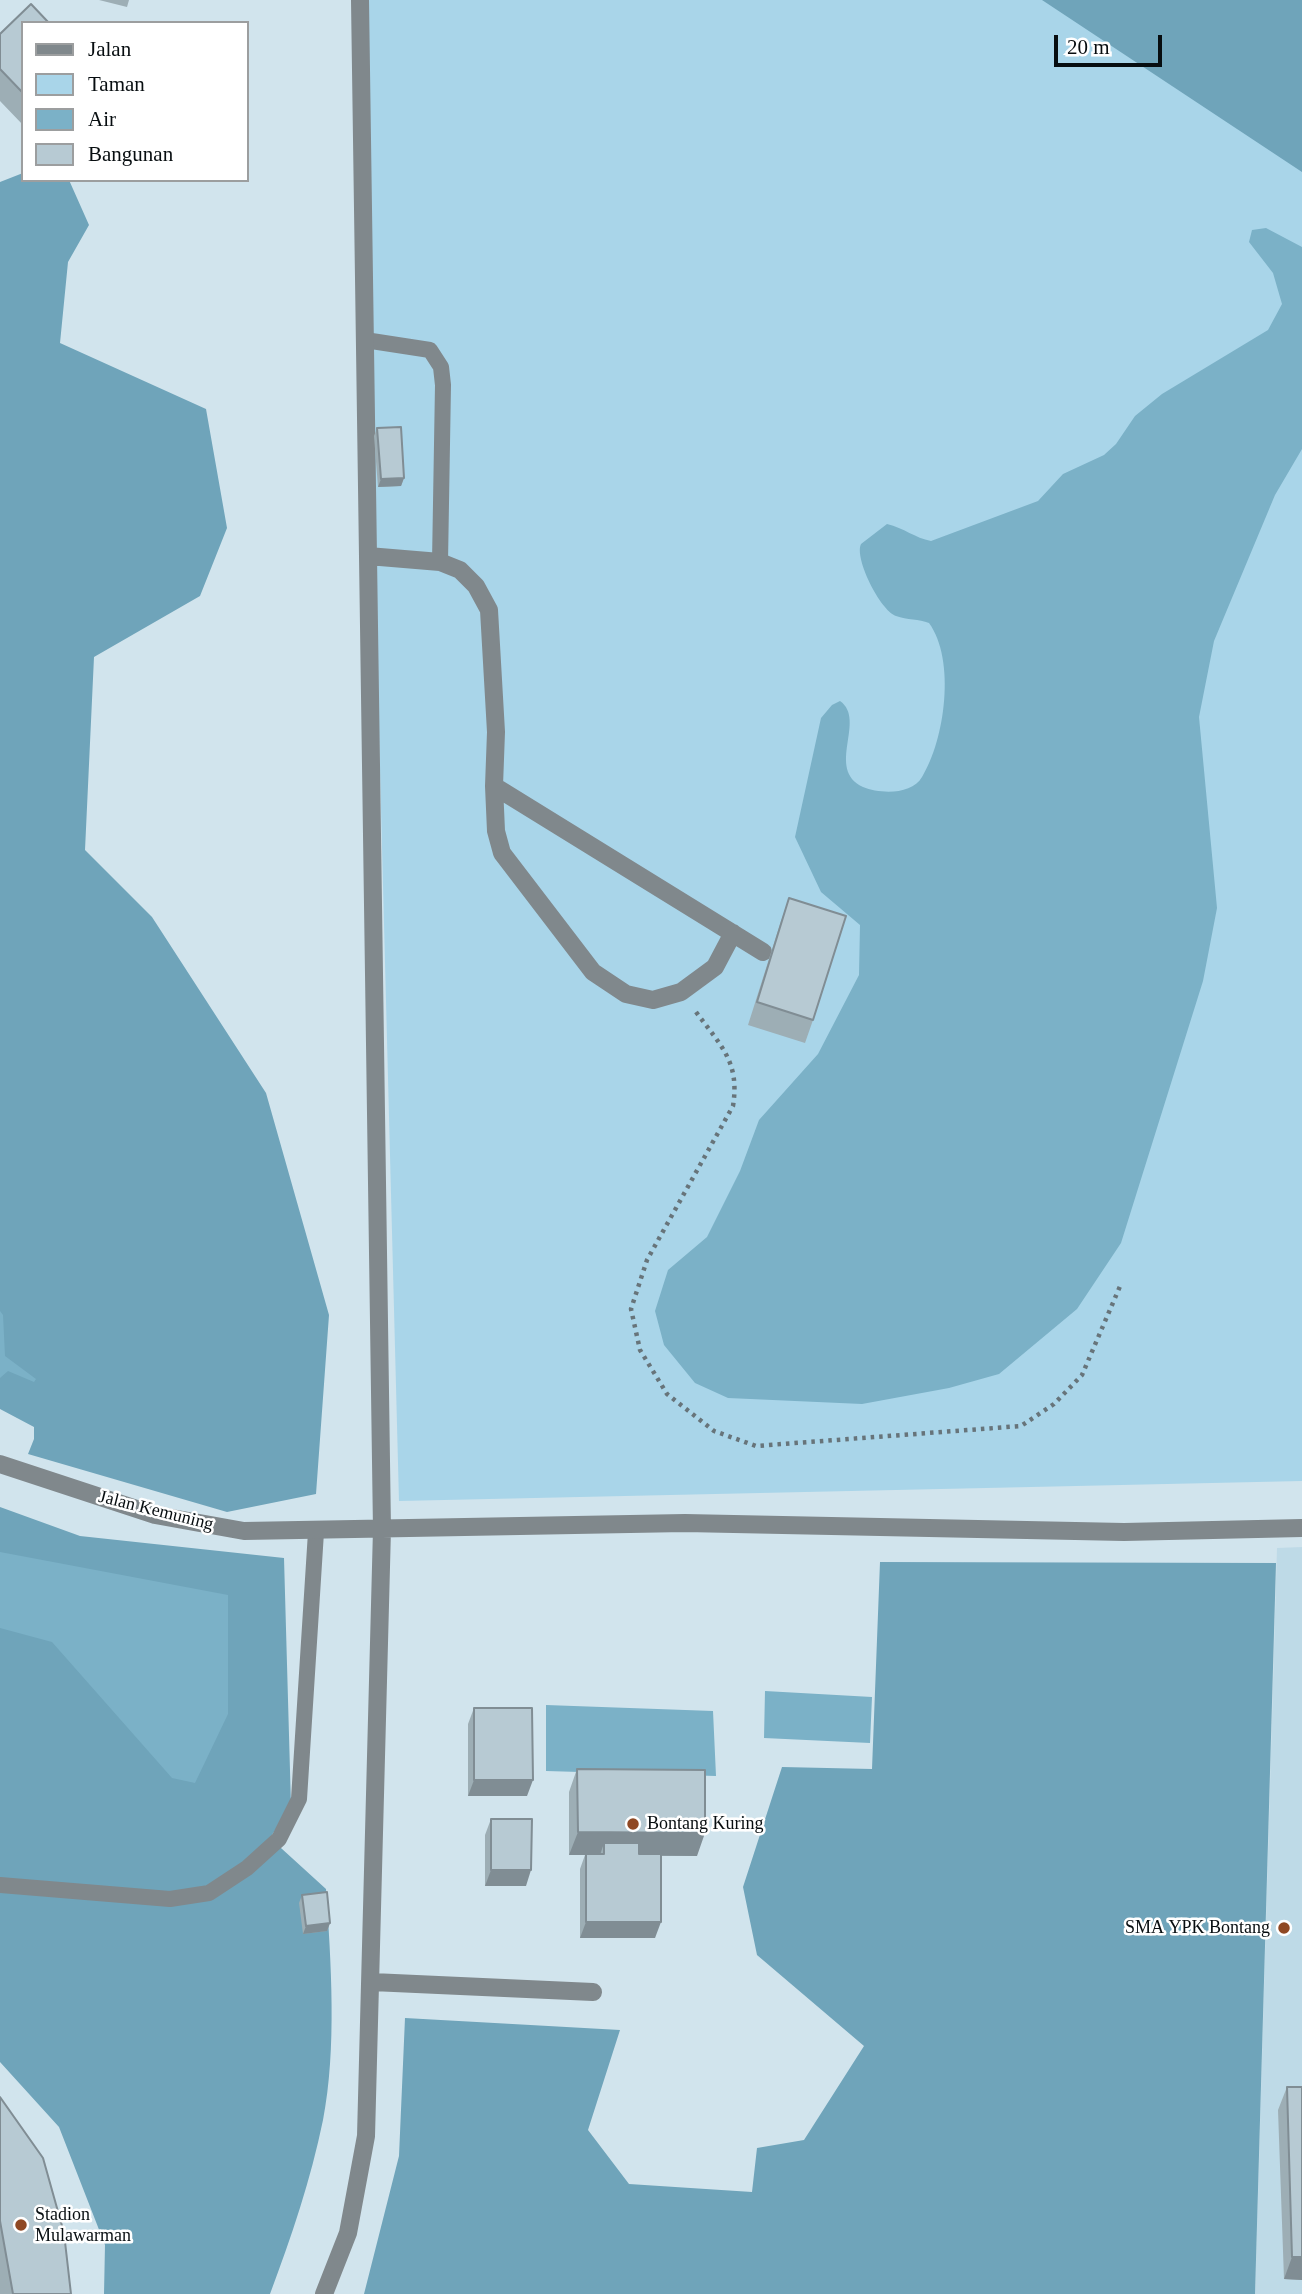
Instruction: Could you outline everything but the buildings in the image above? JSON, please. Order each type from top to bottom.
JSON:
[{"type":"street","points":[[324,2294],[348,2233],[366,2136],[382,1529],[360,0]]},
{"type":"street","points":[[368,556],[440,562],[460,570],[477,586],[489,610],[496,732],[496,831],[502,853],[593,972],[626,994],[653,1000],[681,992],[715,967],[733,933]]},
{"type":"street","points":[[494,786],[763,952]]},
{"type":"street","name":"Jalan Kemuning","points":[[0,1464],[155,1515],[244,1531],[316,1532],[685,1523],[1124,1532],[1302,1528]]},
{"type":"street","points":[[372,1982],[593,1992]]},
{"type":"lane","points":[[365,340],[430,350],[441,367],[440,562]]},
{"type":"lane","points":[[0,1885],[170,1899],[209,1893],[247,1868],[279,1839],[299,1799],[316,1532]]},
{"type":"path","points":[[681,992],[730,1058],[737,1081],[733,1106],[648,1260],[631,1309],[640,1350],[667,1394],[714,1431],[756,1446],[1021,1426],[1054,1404],[1082,1375],[1121,1284]]},
{"type":"shaded area","points":[[1042,0],[1302,0],[1302,172]]},
{"type":"shaded area","points":[[21,174],[21,182],[70,182],[89,225],[68,262],[60,343],[206,409],[227,528],[200,596],[94,657],[85,850],[152,917],[266,1093],[329,1315],[316,1494],[227,1512],[28,1454],[34,1439],[34,1427],[0,1409],[0,182]]},
{"type":"shaded area","points":[[0,1507],[80,1536],[284,1558],[291,1806],[270,1838],[326,1889],[331,2035],[327,2093],[313,2164],[270,2294],[104,2294],[105,2245],[59,2127],[0,2062]]},
{"type":"shaded area","name":"SMA YPK Bontang","points":[[1302,1547],[1302,2294],[1255,2294],[1277,1548]]},
{"type":"shaded area","points":[[880,1562],[1276,1563],[1255,2294],[364,2294],[399,2156],[405,2018],[620,2030],[588,2130],[629,2184],[752,2192],[757,2148],[804,2140],[864,2046],[757,1955],[743,1887],[782,1767],[872,1769]]},
{"type":"green space","points":[[360,0],[1048,0],[1302,171],[1302,1481],[399,1501]]},
{"type":"water","points":[[1266,228],[1302,247],[1302,449],[1275,495],[1214,641],[1199,717],[1217,908],[1203,981],[1121,1243],[1077,1309],[999,1374],[949,1388],[862,1404],[728,1398],[695,1383],[664,1345],[655,1311],[668,1270],[707,1237],[740,1171],[759,1120],[818,1054],[859,975],[860,925],[821,892],[795,837],[821,718],[832,705],[840,701],[847,709],[850,720],[847,769],[852,779],[863,787],[878,791],[903,790],[917,783],[937,743],[945,678],[943,657],[937,639],[929,623],[896,616],[883,604],[865,571],[861,560],[861,544],[887,524],[931,541],[1038,501],[1063,474],[1104,455],[1116,444],[1135,416],[1162,394],[1268,330],[1282,304],[1273,273],[1249,242],[1252,230]]},
{"type":"water","points":[[0,1311],[3,1315],[5,1356],[36,1379],[34,1382],[8,1371],[0,1378]]},
{"type":"water","points":[[0,1552],[228,1595],[228,1714],[195,1783],[172,1778],[52,1642],[0,1628]]},
{"type":"water","points":[[765,1691],[872,1697],[870,1743],[764,1738]]},
{"type":"water","points":[[546,1705],[713,1711],[716,1776],[546,1771]]},
{"type":"place","name":"Bontang Kuring","points":[[633,1824]]},
{"type":"place","name":"SMA YPK Bontang","points":[[1284,1928]]},
{"type":"place","name":"Stadion Mulawarman","points":[[21,2225]]}]
